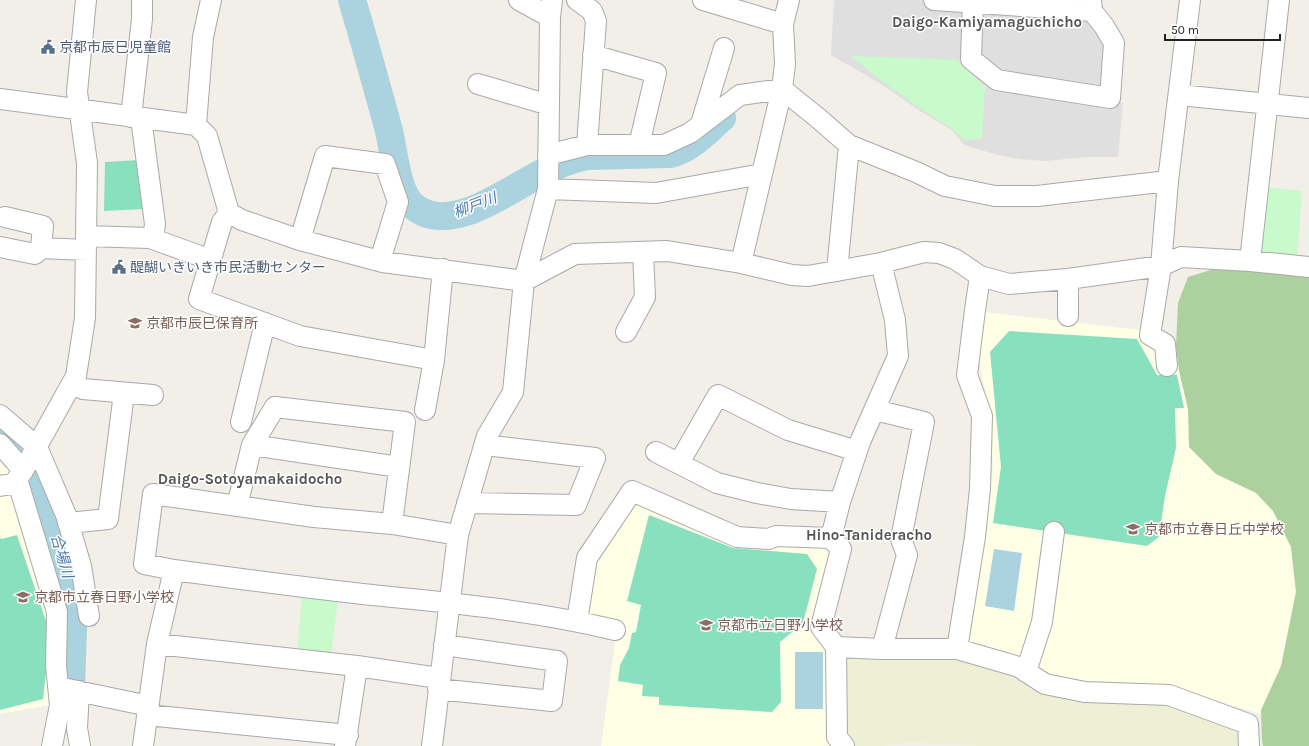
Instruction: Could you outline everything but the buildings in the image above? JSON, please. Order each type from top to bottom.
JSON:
[{"type":"street","points":[[23,468],[76,376],[85,318],[87,163],[76,92],[86,0]]},
{"type":"street","points":[[142,0],[136,118],[155,224],[154,232],[150,238]]},
{"type":"street","points":[[196,126],[203,37],[211,0]]},
{"type":"street","points":[[432,746],[458,534],[487,436],[513,392],[524,281],[548,189],[551,8],[519,0]]},
{"type":"street","points":[[577,0],[592,11],[596,20],[587,145]]},
{"type":"street","points":[[703,0],[783,24]]},
{"type":"street","points":[[741,262],[782,89],[785,64],[783,24],[789,0]]},
{"type":"street","points":[[934,0],[973,1],[1091,6],[1114,44],[1110,98],[997,80],[971,59],[973,1]]},
{"type":"street","points":[[1167,366],[1165,344],[1150,335],[1161,266],[1168,181],[1190,0]]},
{"type":"street","points":[[1250,261],[1280,0]]},
{"type":"street","points":[[701,124],[724,48]]},
{"type":"street","points":[[593,55],[656,73],[639,145]]},
{"type":"street","points":[[478,84],[549,105]]},
{"type":"street","points":[[548,155],[587,145],[664,145],[690,133],[740,95],[782,89],[849,145],[916,172],[945,186],[995,196],[1038,196],[1168,181]]},
{"type":"street","points":[[1179,95],[1309,108]]},
{"type":"street","points":[[0,99],[196,126],[207,136],[229,213],[242,220],[300,240],[380,261],[524,281],[575,254],[667,250],[741,262],[792,275],[808,276],[881,263],[924,252],[939,253],[955,259],[980,276],[1009,284],[1068,279],[1161,266],[1181,257],[1250,261],[1309,267]]},
{"type":"street","points":[[837,271],[849,145]]},
{"type":"street","points":[[300,240],[325,156],[386,164],[398,202],[380,261]]},
{"type":"street","points":[[548,189],[656,193],[762,174]]},
{"type":"street","points":[[229,213],[222,222],[199,299],[300,336],[434,360]]},
{"type":"street","points":[[5,217],[43,226],[41,248]]},
{"type":"street","points":[[0,247],[35,254],[41,248],[150,238],[211,260]]},
{"type":"street","points":[[626,332],[645,297],[643,252]]},
{"type":"street","points":[[831,538],[840,502],[857,451],[898,356],[895,320],[881,263]]},
{"type":"street","points":[[425,410],[434,360],[443,269]]},
{"type":"street","points":[[957,649],[975,536],[980,489],[982,416],[967,375],[980,276]]},
{"type":"street","points":[[1068,279],[1068,316]]},
{"type":"street","points":[[240,422],[265,323]]},
{"type":"street","points":[[72,383],[83,389],[153,396]]},
{"type":"street","points":[[68,522],[108,519],[124,393]]},
{"type":"street","points":[[679,464],[718,395],[788,430],[857,451]]},
{"type":"street","points":[[237,506],[252,445],[275,407],[405,422],[392,524]]},
{"type":"street","points":[[874,410],[924,422],[901,539],[907,555],[882,649]]},
{"type":"street","points":[[0,415],[23,468],[57,612],[56,666],[70,689],[80,746]]},
{"type":"street","points":[[0,444],[23,468],[68,522],[81,566],[89,616]]},
{"type":"street","points":[[252,445],[399,467]]},
{"type":"street","points":[[468,503],[576,505],[595,458],[485,445]]},
{"type":"street","points":[[656,452],[717,483],[791,499],[840,502]]},
{"type":"street","points":[[577,621],[587,558],[632,491],[737,536],[769,539],[776,536],[831,538],[841,548],[821,627],[836,647],[837,737],[844,746]]},
{"type":"street","points":[[458,534],[392,524],[314,517],[153,494],[144,564],[174,570],[291,586],[449,603],[577,621],[615,630]]},
{"type":"street","points":[[1026,672],[1042,622],[1054,532]]},
{"type":"street","points":[[143,746],[157,644],[174,570]]},
{"type":"street","points":[[157,644],[357,666],[439,684],[552,701],[557,661],[444,644]]},
{"type":"street","points":[[836,647],[882,649],[957,649],[1019,667],[1045,684],[1085,692],[1169,695],[1248,724],[1249,746]]},
{"type":"street","points":[[70,689],[148,710],[347,741],[357,666]]},
{"type":"street","points":[[52,746],[60,705],[70,689]]},
{"type":"shaded area","points":[[834,0],[1083,0],[1108,45],[1107,100],[1123,103],[1118,157],[1089,157],[1045,161],[1019,159],[998,155],[964,145],[953,131],[917,109],[881,84],[831,55]]},
{"type":"shaded area","name":"京都市立春日丘中学校","points":[[983,312],[1141,330],[1158,352],[1160,369],[1179,367],[1188,409],[1189,425],[1273,511],[1291,547],[1296,592],[1281,666],[1261,714],[1168,686],[1092,683],[1039,672],[971,645],[967,639],[993,466],[990,417],[980,365]]},
{"type":"shaded area","name":"京都市立春日野小学校","points":[[0,454],[8,465],[10,478],[51,619],[50,705],[0,714]]},
{"type":"shaded area","name":"京都市立日野小学校","points":[[632,501],[734,541],[827,545],[831,552],[830,653],[836,746],[601,746],[617,629],[581,622],[590,564]]},
{"type":"shaded area","points":[[850,654],[939,657],[1010,672],[1032,690],[1084,701],[1163,703],[1237,727],[1245,746],[978,746],[909,742],[884,746],[850,746],[844,737],[844,660]]},
{"type":"green space","points":[[851,56],[957,60],[985,87],[982,139],[964,140],[954,130],[883,82]]},
{"type":"green space","points":[[140,160],[145,209],[104,211],[105,162]]},
{"type":"green space","points":[[1264,187],[1302,191],[1297,260],[1257,252]]},
{"type":"green space","points":[[1217,268],[1296,273],[1309,277],[1309,746],[1263,746],[1262,741],[1261,710],[1281,666],[1296,592],[1291,547],[1273,511],[1256,493],[1216,474],[1189,447],[1188,409],[1179,371],[1176,346],[1178,303],[1188,277]]},
{"type":"green space","points":[[1009,331],[1137,339],[1157,375],[1177,375],[1184,408],[1175,408],[1176,448],[1165,496],[1159,537],[1147,546],[993,523],[1001,467],[990,352]]},
{"type":"green space","points":[[649,515],[733,548],[807,554],[817,569],[803,623],[780,642],[781,702],[772,712],[659,705],[659,697],[642,696],[643,685],[618,681],[620,665],[629,648],[632,633],[636,632],[641,605],[627,601]]},
{"type":"green space","name":"京都市立春日野小学校","points":[[17,535],[46,621],[47,664],[43,699],[0,710],[0,537],[1,539]]},
{"type":"green space","points":[[302,596],[338,600],[331,657],[297,653]]},
{"type":"water","points":[[994,549],[1022,553],[1014,611],[985,606]]},
{"type":"water","points":[[795,652],[823,652],[823,709],[795,709]]},
{"type":"waterway","name":"柳戸川","points":[[352,0],[389,131],[399,181],[407,199],[412,205],[426,214],[449,216],[472,210],[486,204],[542,173],[572,160],[587,156],[670,154],[677,152],[698,139],[722,118]]},
{"type":"waterway","name":"合場川","points":[[0,430],[15,443],[39,473],[74,600],[70,717]]},
{"type":"place","name":"京都市辰巳児童館","points":[[48,47]]},
{"type":"place","name":"醍醐いきいき市民活動センター","points":[[119,267]]},
{"type":"place","name":"京都市辰巳保育所","points":[[135,323]]},
{"type":"place","name":"京都市立春日丘中学校","points":[[1133,529]]},
{"type":"place","name":"京都市立春日野小学校","points":[[23,597]]},
{"type":"place","name":"京都市立日野小学校","points":[[706,625]]},
{"type":"district","name":"Daigo-Kamiyamaguchicho","points":[[987,22]]},
{"type":"district","name":"Daigo-Sotoyamakaidocho","points":[[250,479]]},
{"type":"district","name":"Hino-Tanideracho","points":[[869,535]]}]
